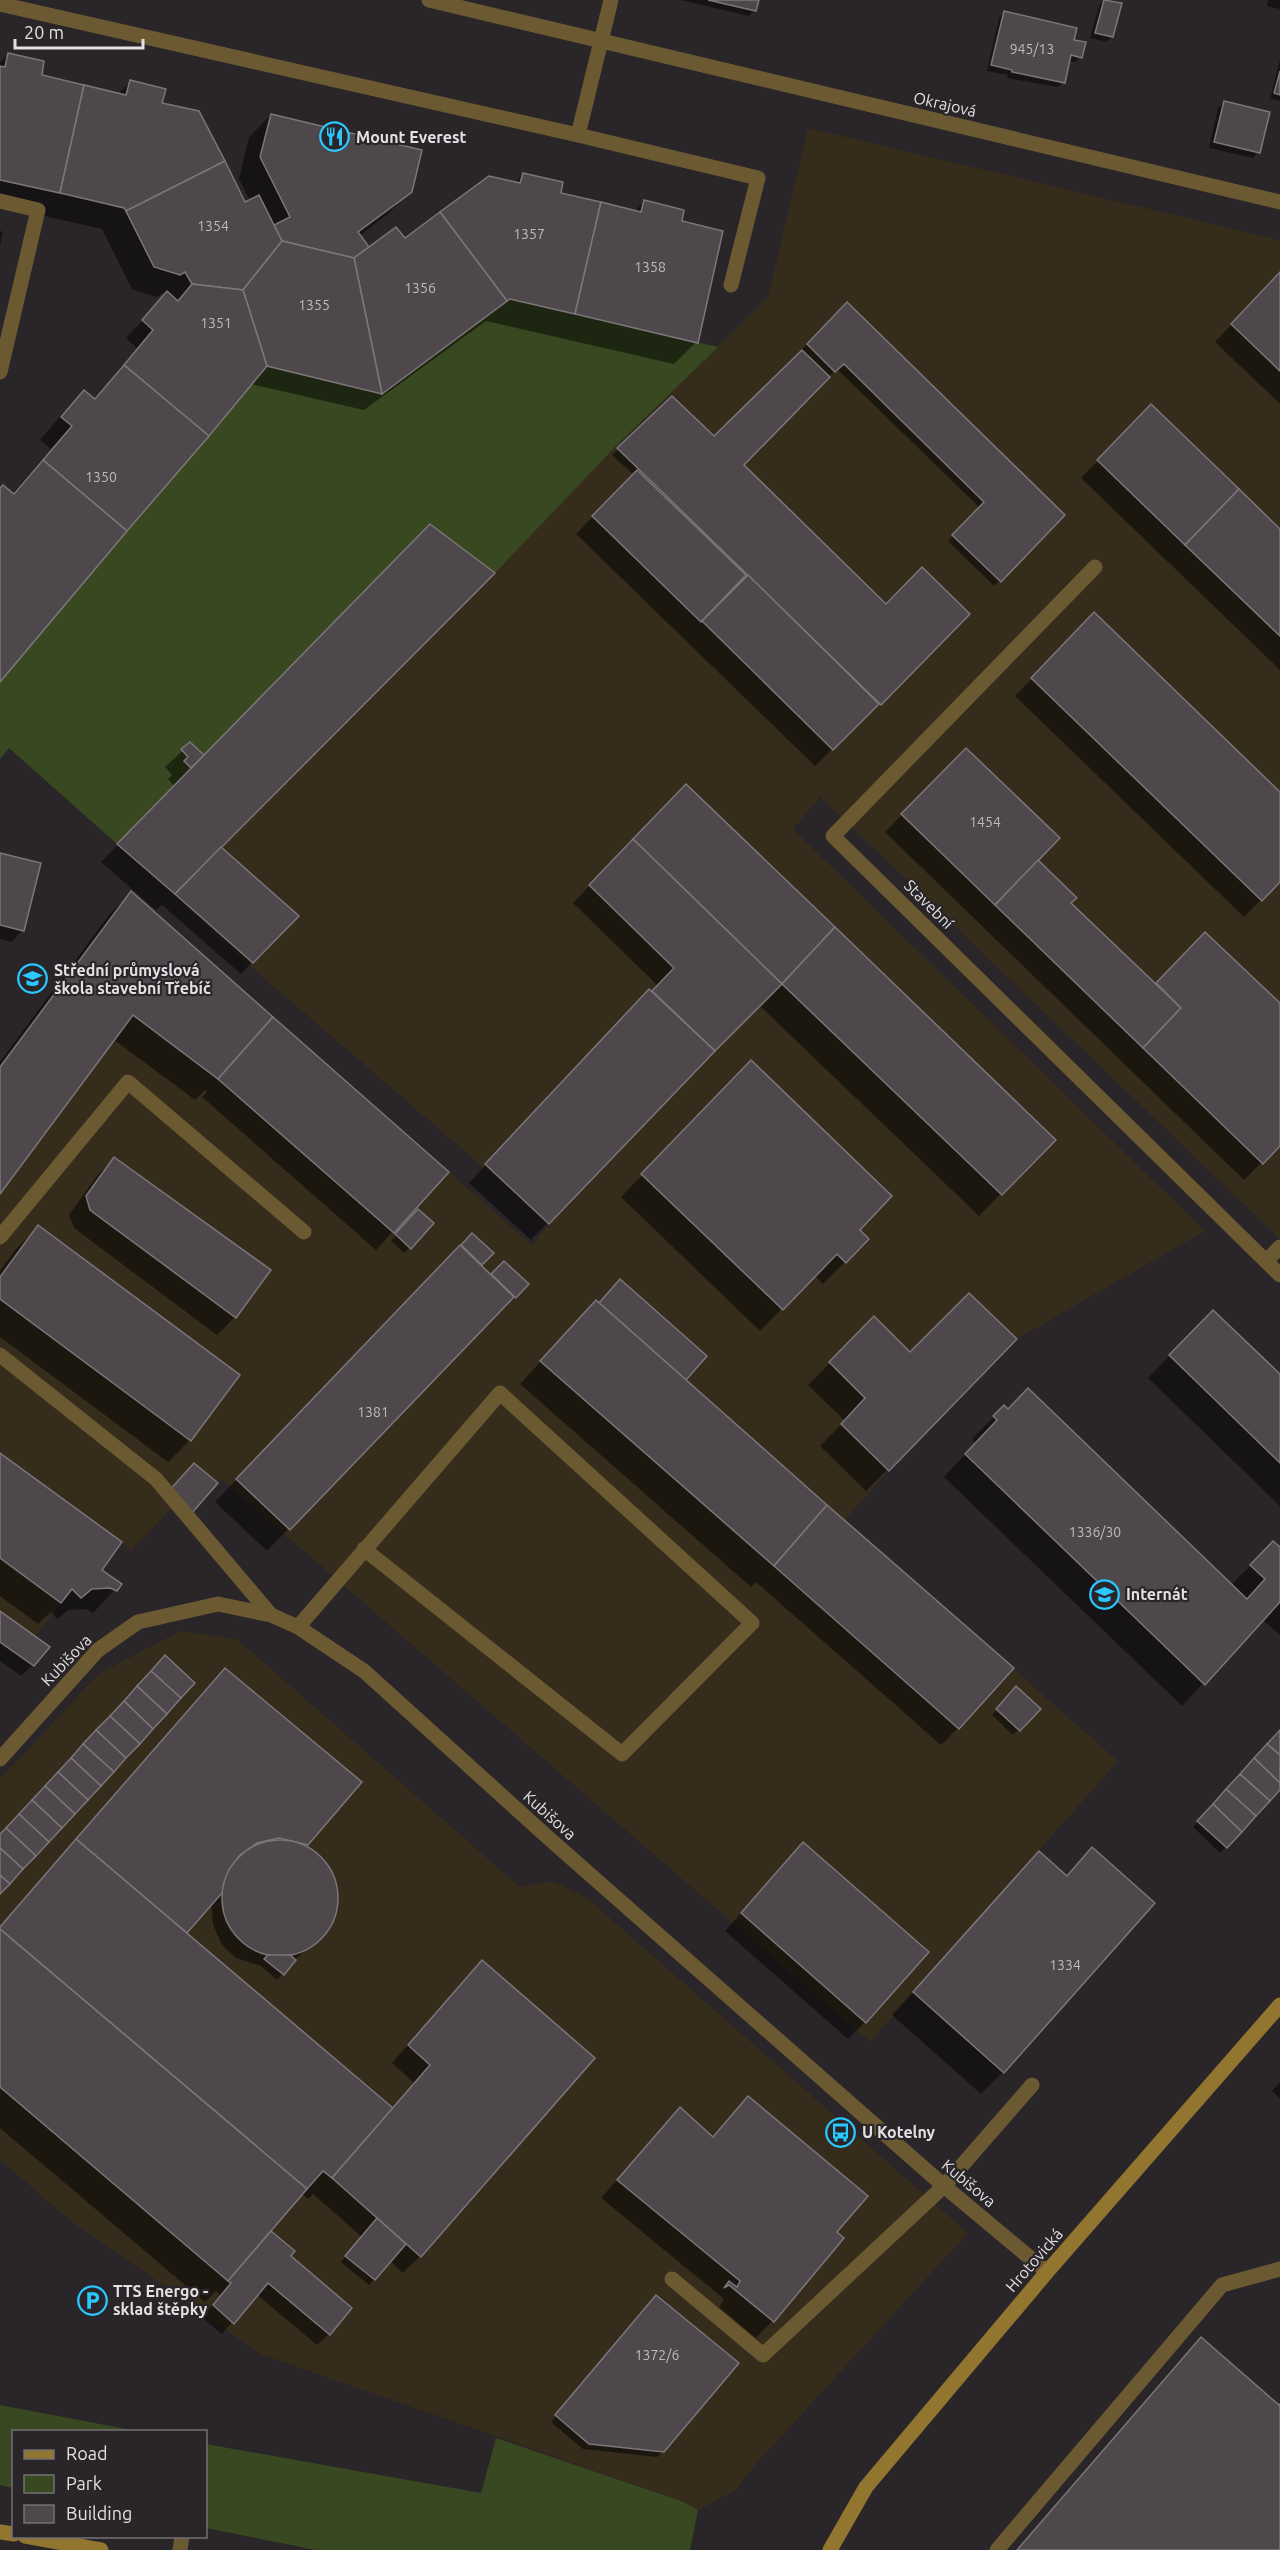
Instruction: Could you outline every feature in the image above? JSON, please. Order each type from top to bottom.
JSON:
[{"type":"main road","name":"Hrotovická","points":[[830,2550],[866,2487],[1047,2272],[1280,2005]]},
{"type":"main road","points":[[36,2538],[101,2550]]},
{"type":"street","name":"Okrajová","points":[[429,0],[1280,202]]},
{"type":"street","points":[[578,135],[611,0]]},
{"type":"street","points":[[0,4],[758,178],[731,285]]},
{"type":"street","points":[[0,201],[39,210],[0,372]]},
{"type":"street","name":"Stavební","points":[[1095,567],[833,836],[1280,1275]]},
{"type":"street","points":[[0,1237],[128,1082],[304,1232]]},
{"type":"street","points":[[1266,1262],[1280,1247]]},
{"type":"street","points":[[0,1355],[156,1479],[271,1615]]},
{"type":"street","points":[[298,1627],[364,1549],[500,1393],[752,1623],[622,1754],[364,1549]]},
{"type":"street","name":"Kubišova","points":[[0,1759],[98,1650],[138,1622],[218,1604],[271,1615],[298,1627],[364,1671],[580,1866],[944,2186],[1047,2272]]},
{"type":"street","points":[[672,2279],[763,2355],[944,2186],[1032,2085]]},
{"type":"street","points":[[997,2550],[1222,2284],[1280,2269]]},
{"type":"shaded area","points":[[808,128],[1280,240],[1280,1239],[820,797],[793,829],[1205,1231],[1017,1339],[889,1470],[845,1520],[1118,1761],[870,2042],[221,1479],[192,1513],[178,1501],[131,1551],[122,1543],[102,1569],[122,1584],[117,1591],[110,1588],[92,1589],[81,1598],[72,1589],[35,1636],[50,1647],[34,1666],[0,1642],[0,1068],[131,891],[532,1245],[549,1224],[251,967],[117,844],[430,524],[616,446],[768,297]]},
{"type":"shaded area","points":[[180,1631],[237,1639],[520,1887],[552,1881],[586,1897],[968,2233],[755,2465],[735,2491],[698,2510],[684,2502],[260,2354],[73,2223],[0,2160],[0,1779],[100,1673]]},
{"type":"green space","points":[[510,299],[718,347],[616,446],[495,573],[430,525],[204,755],[190,742],[182,748],[188,757],[184,761],[191,768],[117,844],[9,748],[0,759],[0,682],[267,366],[382,394]]},
{"type":"green space","points":[[0,2405],[132,2430],[12,2430],[12,2488],[0,2485]]},
{"type":"green space","points":[[496,2438],[684,2502],[698,2510],[690,2550],[315,2550],[207,2528],[207,2444],[481,2493]]},
{"type":"building","points":[[708,0],[759,0],[756,11]]},
{"type":"building","points":[[1104,0],[1122,3],[1113,37],[1095,33]]},
{"type":"building","points":[[1004,11],[1077,28],[1074,40],[1086,42],[1082,58],[1071,55],[1065,83],[1012,72],[1012,70],[991,65]]},
{"type":"building","points":[[8,53],[44,61],[42,75],[84,85],[60,193],[0,180],[0,66],[5,67]]},
{"type":"building","points":[[1280,71],[1280,95],[1274,93]]},
{"type":"building","points":[[130,80],[166,89],[162,103],[199,111],[225,161],[126,211],[124,208],[60,193],[84,85],[126,95]]},
{"type":"building","points":[[1224,101],[1270,112],[1260,153],[1214,142]]},
{"type":"building","points":[[271,114],[422,150],[412,192],[358,232],[369,247],[354,258],[282,241],[274,225],[290,217],[260,157]]},
{"type":"building","points":[[225,161],[245,202],[259,195],[282,241],[243,290],[192,284],[185,272],[180,275],[154,267],[126,211]]},
{"type":"building","points":[[523,173],[563,182],[561,193],[601,202],[575,314],[510,299],[507,301],[440,212],[489,176],[520,183]]},
{"type":"building","points":[[644,200],[684,210],[682,221],[723,231],[698,343],[575,314],[601,202],[641,212]]},
{"type":"building","points":[[440,212],[507,301],[382,394],[354,258],[396,227],[405,238]]},
{"type":"building","points":[[282,241],[354,258],[382,394],[267,366],[243,290]]},
{"type":"building","points":[[1280,272],[1280,371],[1231,324]]},
{"type":"building","points":[[192,284],[243,290],[267,366],[209,436],[124,365],[153,330],[142,320],[167,291],[178,301]]},
{"type":"building","points":[[847,302],[1065,515],[1001,582],[952,535],[984,502],[844,364],[835,372],[807,344]]},
{"type":"building","points":[[802,350],[830,377],[744,465],[886,604],[922,567],[970,614],[881,705],[617,448],[672,396],[714,436]]},
{"type":"building","points":[[124,365],[209,436],[127,531],[43,460],[72,426],[61,417],[84,390],[95,399]]},
{"type":"building","points":[[1151,404],[1239,489],[1185,545],[1097,460]]},
{"type":"building","points":[[43,460],[127,531],[0,682],[0,488],[3,485],[14,494]]},
{"type":"building","points":[[637,470],[746,575],[701,622],[592,516]]},
{"type":"building","points":[[1239,489],[1280,529],[1280,636],[1185,545]]},
{"type":"building","points":[[430,524],[495,573],[175,894],[117,844]]},
{"type":"building","points":[[748,575],[879,704],[833,750],[702,621]]},
{"type":"building","points":[[1094,612],[1280,792],[1280,882],[1262,901],[1031,678]]},
{"type":"building","points":[[190,742],[204,755],[191,768],[184,761],[188,757],[181,749]]},
{"type":"building","points":[[966,748],[1060,838],[995,905],[901,814]]},
{"type":"building","points":[[686,784],[835,927],[782,984],[633,839]]},
{"type":"building","points":[[633,839],[782,984],[715,1051],[652,991],[674,968],[589,885]]},
{"type":"building","points":[[221,847],[299,916],[253,963],[175,894]]},
{"type":"building","points":[[0,853],[41,863],[24,931],[0,925]]},
{"type":"building","points":[[1038,860],[1077,898],[1071,903],[1181,1008],[1143,1048],[995,905]]},
{"type":"building","points":[[131,891],[273,1017],[218,1079],[133,1015],[0,1194],[0,1067]]},
{"type":"building","points":[[835,927],[1056,1140],[1002,1195],[782,984]]},
{"type":"building","points":[[1205,932],[1280,1003],[1280,1146],[1263,1164],[1143,1048],[1181,1008],[1156,983]]},
{"type":"building","points":[[649,989],[715,1051],[549,1224],[485,1164]]},
{"type":"building","points":[[273,1017],[449,1172],[394,1233],[218,1079]]},
{"type":"building","points":[[751,1060],[892,1196],[860,1230],[869,1239],[846,1263],[837,1254],[783,1310],[641,1174]]},
{"type":"building","points":[[114,1157],[271,1270],[236,1318],[90,1210],[86,1196]]},
{"type":"building","points":[[418,1209],[434,1223],[411,1249],[395,1234]]},
{"type":"building","points":[[38,1225],[240,1375],[191,1441],[0,1299],[0,1277]]},
{"type":"building","points":[[472,1233],[494,1253],[482,1265],[461,1245]]},
{"type":"building","points":[[460,1245],[514,1297],[290,1530],[236,1479]]},
{"type":"building","points":[[504,1261],[529,1284],[516,1298],[491,1274]]},
{"type":"building","points":[[620,1279],[707,1356],[686,1380],[599,1303]]},
{"type":"building","points":[[969,1293],[1017,1339],[889,1471],[841,1424],[865,1398],[829,1362],[874,1316],[910,1352]]},
{"type":"building","points":[[596,1300],[827,1505],[774,1566],[540,1361]]},
{"type":"building","points":[[1213,1310],[1280,1374],[1280,1463],[1169,1355]]},
{"type":"building","points":[[1028,1388],[1247,1599],[1265,1579],[1250,1565],[1273,1541],[1280,1547],[1280,1602],[1205,1685],[965,1454],[997,1420],[993,1416],[1004,1405],[1008,1409]]},
{"type":"building","points":[[0,1453],[122,1542],[102,1570],[122,1584],[117,1591],[110,1588],[92,1589],[81,1598],[72,1589],[61,1603],[0,1558]]},
{"type":"building","points":[[194,1463],[218,1483],[192,1513],[168,1492]]},
{"type":"building","points":[[827,1505],[1014,1668],[959,1729],[774,1566]]},
{"type":"building","points":[[0,1611],[50,1647],[34,1666],[0,1642]]},
{"type":"building","points":[[165,1655],[195,1683],[181,1698],[151,1671]]},
{"type":"building","points":[[225,1668],[362,1782],[308,1845],[279,1838],[257,1843],[240,1855],[229,1870],[223,1892],[187,1933],[76,1839]]},
{"type":"building","points":[[151,1671],[181,1698],[167,1714],[137,1686]]},
{"type":"building","points":[[137,1686],[167,1714],[153,1729],[124,1701]]},
{"type":"building","points":[[1016,1686],[1041,1709],[1020,1731],[996,1709]]},
{"type":"building","points":[[124,1701],[153,1729],[140,1744],[110,1716]]},
{"type":"building","points":[[110,1716],[140,1744],[126,1758],[96,1730]]},
{"type":"building","points":[[96,1730],[126,1758],[114,1772],[83,1744]]},
{"type":"building","points":[[1280,1730],[1280,1755],[1267,1744]]},
{"type":"building","points":[[83,1744],[114,1772],[101,1786],[71,1758]]},
{"type":"building","points":[[1267,1744],[1280,1755],[1280,1783],[1254,1758]]},
{"type":"building","points":[[71,1758],[101,1786],[88,1800],[58,1772]]},
{"type":"building","points":[[1254,1758],[1280,1783],[1280,1790],[1270,1801],[1240,1774]]},
{"type":"building","points":[[58,1772],[88,1800],[75,1814],[45,1786]]},
{"type":"building","points":[[1240,1774],[1270,1801],[1256,1816],[1226,1789]]},
{"type":"building","points":[[45,1786],[75,1814],[62,1828],[32,1800]]},
{"type":"building","points":[[1226,1789],[1256,1816],[1242,1832],[1213,1804]]},
{"type":"building","points":[[32,1800],[62,1828],[49,1842],[19,1814]]},
{"type":"building","points":[[1213,1804],[1242,1832],[1227,1848],[1197,1821]]},
{"type":"building","points":[[19,1814],[49,1842],[36,1856],[6,1828]]},
{"type":"building","points":[[6,1828],[36,1856],[23,1869],[0,1848],[0,1834]]},
{"type":"building","points":[[76,1839],[393,2108],[332,2178],[323,2171],[307,2189],[0,1929]]},
{"type":"building","points":[[280,1840],[302,1844],[321,1857],[334,1876],[338,1898],[334,1920],[321,1939],[302,1952],[280,1956],[258,1952],[239,1939],[226,1920],[222,1898],[226,1876],[239,1857],[258,1844]]},
{"type":"building","points":[[803,1842],[929,1952],[866,2023],[741,1913]]},
{"type":"building","points":[[1092,1847],[1155,1903],[1004,2073],[913,1992],[1039,1851],[1067,1876]]},
{"type":"building","points":[[0,1848],[23,1869],[10,1884],[0,1875]]},
{"type":"building","points":[[0,1875],[10,1884],[0,1894]]},
{"type":"building","points":[[0,1929],[307,2189],[228,2281],[0,2087]]},
{"type":"building","points":[[268,1955],[290,1955],[296,1960],[284,1975],[264,1959]]},
{"type":"building","points":[[482,1960],[595,2058],[421,2257],[332,2178],[430,2065],[408,2045]]},
{"type":"building","points":[[748,2096],[868,2196],[837,2232],[844,2238],[774,2322],[729,2285],[724,2288],[729,2281],[737,2287],[740,2281],[617,2180],[680,2107],[713,2137]]},
{"type":"building","points":[[377,2218],[406,2244],[375,2280],[345,2256]]},
{"type":"building","points":[[271,2231],[295,2251],[291,2256],[352,2308],[330,2335],[268,2283],[234,2324],[213,2305],[231,2283],[228,2281]]},
{"type":"building","points":[[656,2295],[739,2363],[664,2452],[589,2444],[555,2415]]},
{"type":"building","points":[[1201,2337],[1280,2404],[1280,2550],[1017,2550]]},
{"type":"place","name":"Mount Everest","points":[[335,137]]},
{"type":"place","name":"Střední průmyslová škola stavební Třebíč","points":[[33,979]]},
{"type":"place","name":"Internát","points":[[1105,1594]]},
{"type":"place","name":"U Kotelny","points":[[841,2132]]},
{"type":"place","name":"TTS Energo - sklad štěpky","points":[[92,2300]]}]
